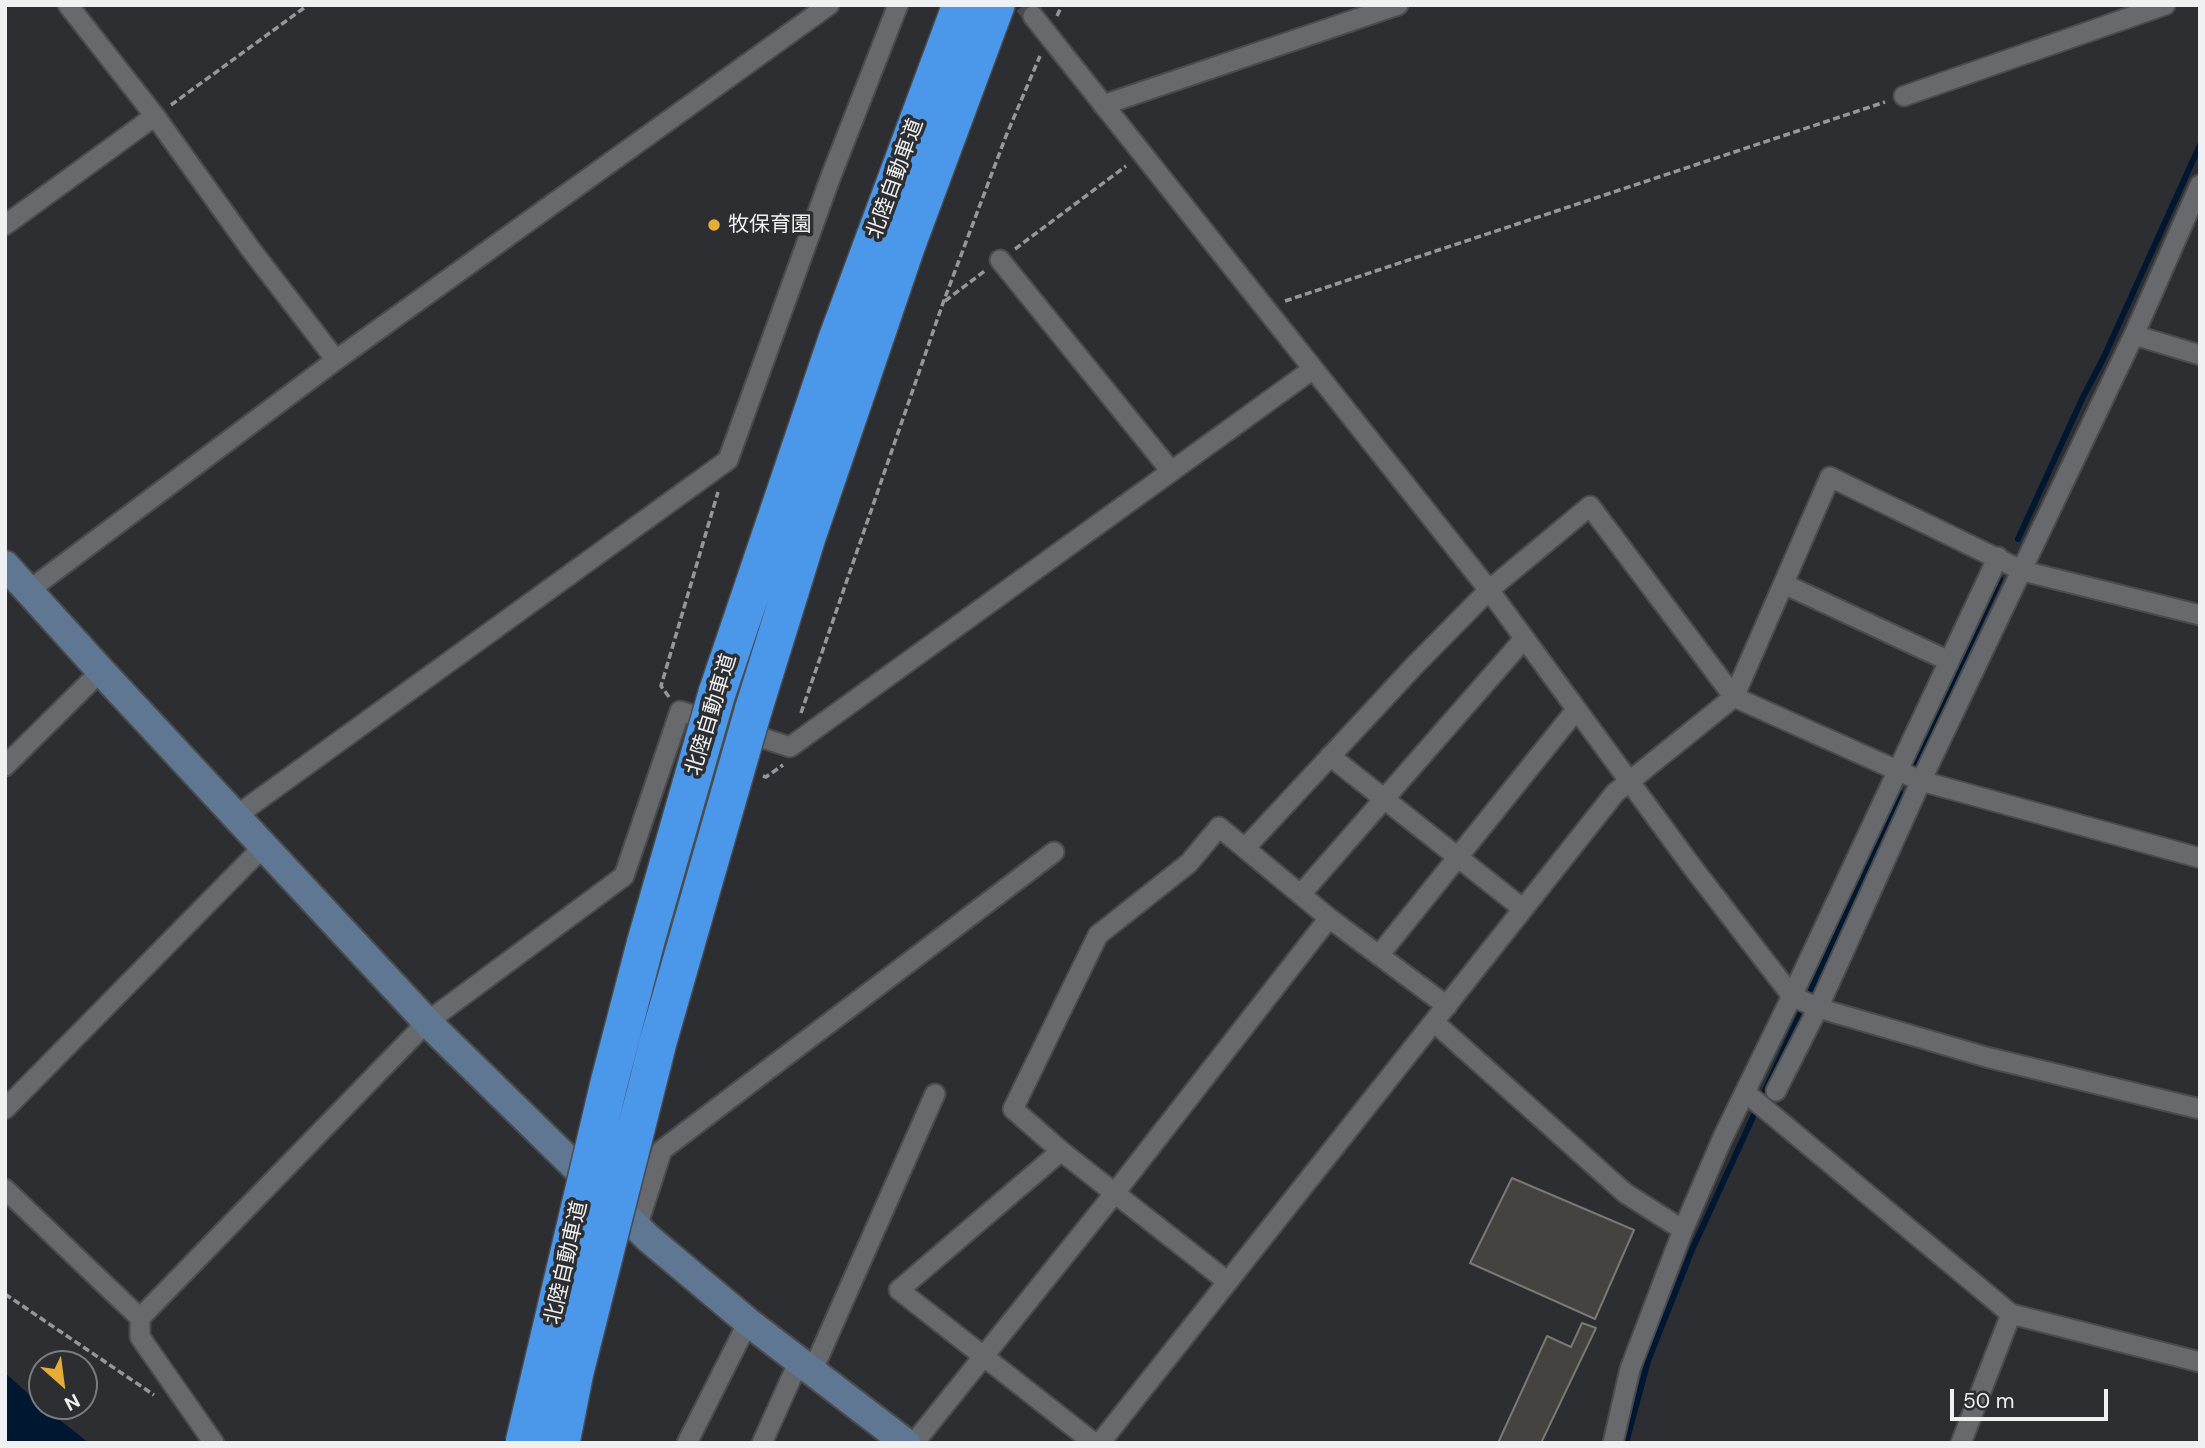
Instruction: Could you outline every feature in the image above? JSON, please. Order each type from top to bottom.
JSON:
[{"type":"highway","name":"北陸自動車道","points":[[524,1443],[612,1070],[653,916],[718,693],[837,339],[961,5]]},
{"type":"highway","name":"北陸自動車道","points":[[561,1443],[575,1373],[658,1042],[753,711],[807,537],[906,247],[996,5]]},
{"type":"street","points":[[68,5],[155,116],[252,251],[336,360]]},
{"type":"street","points":[[28,590],[336,360],[829,5]]},
{"type":"street","points":[[236,816],[728,460],[831,176],[898,5]]},
{"type":"street","points":[[1103,105],[1398,5]]},
{"type":"street","points":[[1904,96],[2165,5]]},
{"type":"street","points":[[1033,16],[1489,590],[1629,782],[1792,996],[1818,1007],[1986,1057],[2200,1109]]},
{"type":"street","points":[[5,225],[155,116]]},
{"type":"street","points":[[1776,1091],[2134,335],[2200,185]]},
{"type":"street","points":[[1000,260],[1171,471]]},
{"type":"street","points":[[2134,335],[2200,355]]},
{"type":"street","points":[[214,1443],[140,1337],[140,1318],[427,1022],[624,876],[680,711],[789,754],[1313,369]]},
{"type":"street","points":[[1100,1443],[1615,793],[1734,697],[1830,477],[2023,571],[2200,615]]},
{"type":"street","points":[[1245,847],[1489,590],[1590,506],[1734,697],[1921,781],[2200,858]]},
{"type":"street","points":[[1613,1443],[1630,1370],[1683,1230],[1723,1138],[1997,557]]},
{"type":"street","points":[[5,565],[427,1022],[638,1227],[748,1322],[898,1440],[982,1357],[1114,1194],[1329,918]]},
{"type":"street","points":[[1784,584],[1949,661]]},
{"type":"street","points":[[1301,894],[1524,639]]},
{"type":"street","points":[[5,766],[101,671]]},
{"type":"street","points":[[1380,954],[1576,710]]},
{"type":"street","points":[[1331,756],[1522,908]]},
{"type":"street","points":[[1228,1282],[1114,1194],[1013,1109],[1098,935],[1189,863],[1219,827],[1329,918],[1447,1006]]},
{"type":"street","points":[[5,1110],[264,846]]},
{"type":"street","points":[[638,1227],[662,1150],[1054,852]]},
{"type":"street","points":[[1434,1022],[1625,1193],[1683,1230]]},
{"type":"street","points":[[1746,1093],[2011,1314],[2200,1362]]},
{"type":"street","points":[[762,1443],[806,1366],[935,1094]]},
{"type":"street","points":[[1061,1151],[899,1290],[1094,1443]]},
{"type":"street","points":[[5,1189],[140,1318]]},
{"type":"street","points":[[1961,1443],[2011,1314]]},
{"type":"street","points":[[687,1443],[748,1322]]},
{"type":"path","points":[[155,116],[308,5]]},
{"type":"path","points":[[755,774],[766,777],[789,754],[943,303],[1006,136],[1048,36]]},
{"type":"path","points":[[1264,307],[1904,96]]},
{"type":"path","points":[[943,303],[1142,154]]},
{"type":"path","points":[[680,711],[660,686],[728,460]]},
{"type":"path","points":[[5,1294],[156,1396]]},
{"type":"water","points":[[5,1373],[28,1394],[28,1420],[60,1420],[89,1443],[5,1443]]},
{"type":"building","points":[[1512,1178],[1634,1230],[1595,1319],[1470,1263]]},
{"type":"building","points":[[1582,1323],[1596,1328],[1541,1443],[1498,1443],[1547,1336],[1571,1347]]},
{"type":"waterway","points":[[2018,539],[2200,145]]},
{"type":"waterway","points":[[1913,767],[2000,579]]},
{"type":"waterway","points":[[1626,1443],[1648,1361],[1692,1250],[1901,794]]},
{"type":"tunnel","points":[[1024,5],[1033,16]]},
{"type":"place","name":"牧保育園","points":[[714,225]]}]
